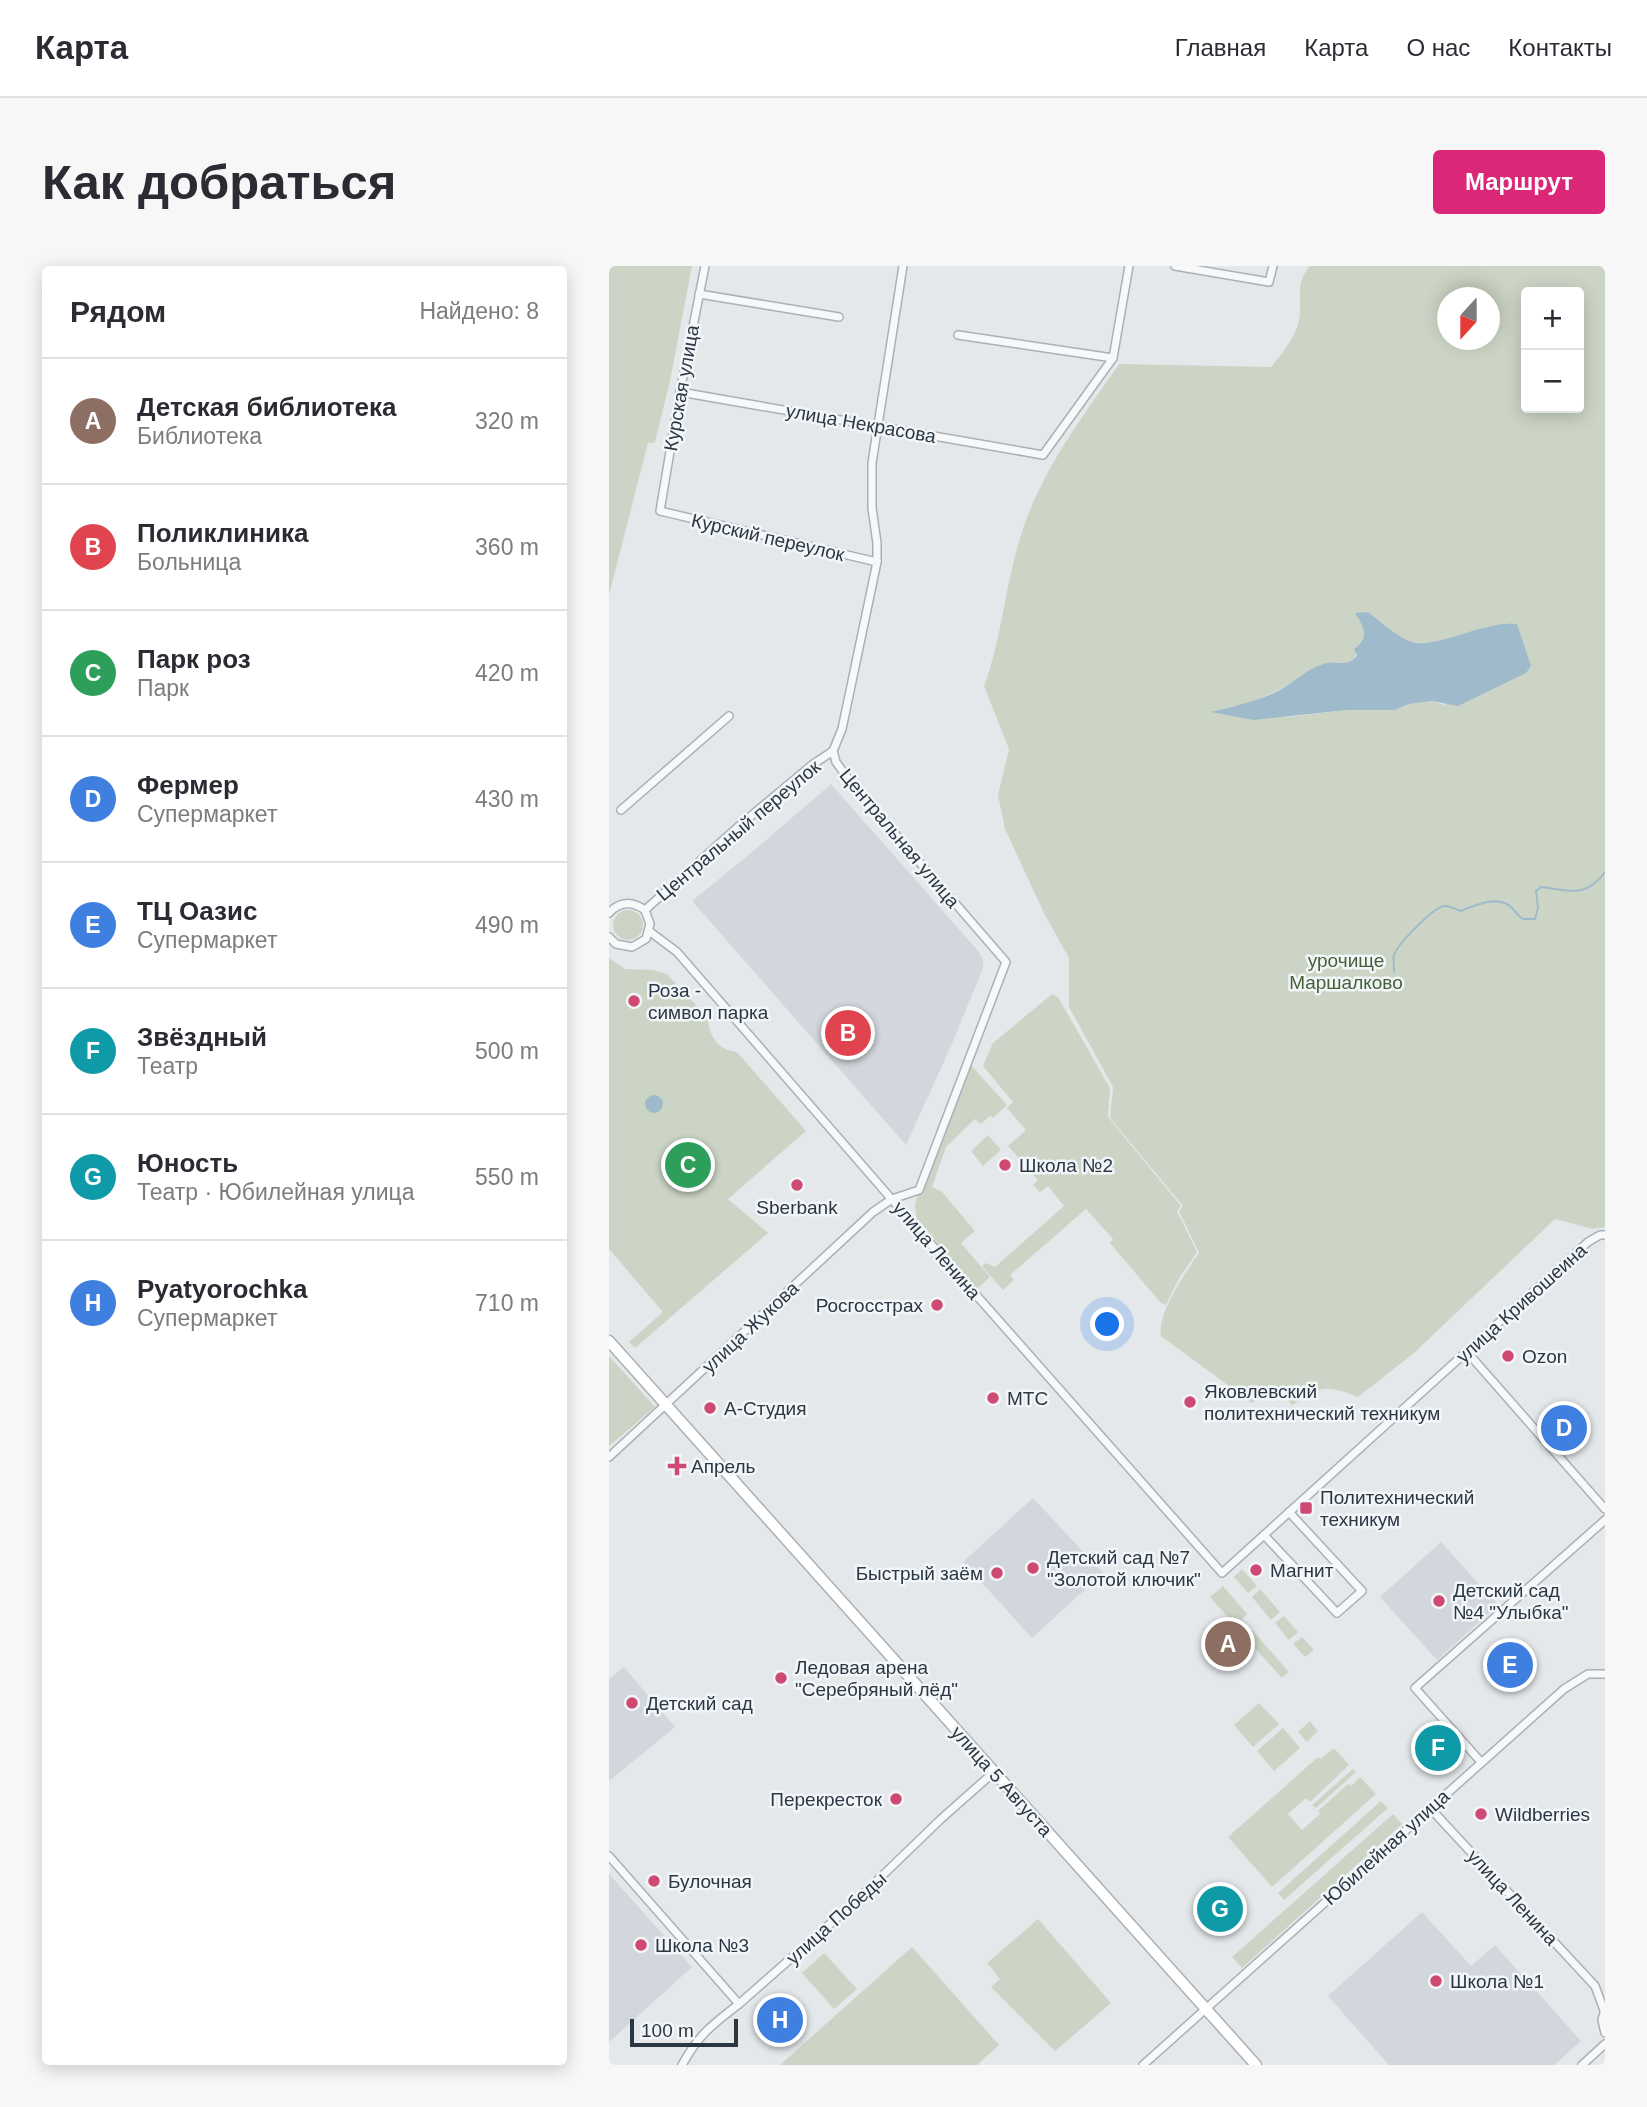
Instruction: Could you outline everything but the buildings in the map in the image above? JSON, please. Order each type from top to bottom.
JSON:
[{"type":"street","name":"Курская улица","points":[[660,511],[705,266]]},
{"type":"street","name":"Центральная улица","points":[[892,1199],[919,1190],[1006,962],[852,784],[832,751],[842,729],[877,562],[871,478],[903,266]]},
{"type":"street","points":[[958,335],[1113,358],[1129,266]]},
{"type":"street","points":[[1175,266],[1269,282],[1273,266]]},
{"type":"street","points":[[699,294],[839,317]]},
{"type":"street","name":"улица Некрасова","points":[[680,392],[1043,455],[1113,358]]},
{"type":"street","name":"Курский переулок","points":[[660,511],[877,562]]},
{"type":"street","points":[[621,810],[729,716]]},
{"type":"street","name":"Центральный переулок","points":[[645,910],[739,826],[832,751]]},
{"type":"street","points":[[609,913],[621,904],[630,903],[645,910],[650,924],[646,939],[632,947],[615,944],[609,937]]},
{"type":"street","name":"улица Ленина","points":[[649,931],[677,952],[1221,1573]]},
{"type":"street","name":"улица Жукова","points":[[609,1457],[873,1212],[892,1199]]},
{"type":"street","name":"улица Кривошеина","points":[[1221,1573],[1588,1242],[1605,1235]]},
{"type":"street","name":"улица 5 Августа","points":[[609,1341],[1256,2065]]},
{"type":"street","points":[[1467,1352],[1605,1508]]},
{"type":"street","points":[[1264,1535],[1337,1613],[1362,1591],[1289,1512]]},
{"type":"street","points":[[1481,1762],[1415,1688],[1605,1520]]},
{"type":"street","name":"Юбилейная улица","points":[[1143,2065],[1573,1682],[1588,1674],[1605,1674]]},
{"type":"street","name":"улица Победы","points":[[682,2065],[695,2042],[727,2010],[739,2004],[856,1901],[994,1772]]},
{"type":"street","name":"улица Ленина","points":[[1430,1808],[1595,1986]]},
{"type":"street","points":[[609,1856],[739,2004]]},
{"type":"street","points":[[1595,1986],[1605,1990]]},
{"type":"street","points":[[1595,1986],[1605,2009],[1602,2020],[1605,2033]]},
{"type":"street","points":[[1582,2065],[1605,2044]]},
{"type":"shaded area","points":[[831,784],[979,952],[983,960],[983,968],[951,1046],[906,1145],[692,901]]},
{"type":"shaded area","name":"Детский сад №7 \"Золотой ключик\"","points":[[1033,1498],[1103,1573],[1032,1638],[963,1562]]},
{"type":"shaded area","name":"Детский сад №4 \"Улыбка\"","points":[[1441,1542],[1498,1605],[1437,1660],[1380,1597]]},
{"type":"shaded area","name":"Детский сад","points":[[624,1667],[675,1727],[609,1781],[609,1679]]},
{"type":"shaded area","name":"Школа №3","points":[[609,1874],[692,1967],[609,2042]]},
{"type":"shaded area","name":"Школа №1","points":[[1422,1912],[1471,1966],[1495,1945],[1581,2041],[1554,2065],[1389,2065],[1328,1996]]},
{"type":"green space","points":[[609,266],[692,266],[670,381],[655,442],[648,443],[609,595]]},
{"type":"green space","name":"урочище Маршалково","points":[[1310,266],[1605,266],[1605,1227],[1593,1229],[1555,1219],[1414,1353],[1358,1397],[1338,1390],[1323,1389],[1292,1405],[1275,1385],[1252,1403],[1161,1336],[1163,1316],[1168,1305],[1199,1253],[1179,1211],[1183,1206],[1110,1118],[1113,1087],[1069,1007],[1069,958],[1045,915],[1005,829],[998,795],[1009,749],[984,686],[1029,512],[1063,446],[1119,364],[1271,367],[1290,342],[1298,325],[1302,280]],"holes":[[[1368,612],[1401,637],[1424,643],[1509,623],[1445,705],[1432,701],[1409,704],[1395,710],[1347,710],[1288,717],[1213,712],[1254,701],[1281,689],[1312,670],[1336,662],[1344,664],[1353,661],[1365,636],[1363,625]]]},
{"type":"green space","points":[[628,910],[639,914],[643,925],[639,936],[628,940],[617,936],[613,925],[617,914]]},
{"type":"green space","points":[[609,958],[625,969],[653,970],[667,974],[708,1018],[710,1031],[716,1041],[725,1049],[737,1052],[806,1131],[728,1199],[768,1233],[635,1348],[629,1342],[663,1312],[609,1249]]},
{"type":"green space","points":[[1052,994],[1058,997],[1110,1088],[1108,1117],[1181,1206],[1177,1211],[1197,1252],[1178,1280],[1166,1305],[1160,1302],[1110,1243],[1113,1239],[1086,1209],[1010,1275],[1014,1280],[1003,1290],[982,1266],[986,1263],[995,1267],[1064,1206],[1048,1186],[1040,1192],[1033,1185],[1038,1180],[1008,1146],[1026,1130],[1007,1108],[1013,1102],[983,1066],[993,1043]]},
{"type":"green space","points":[[969,1063],[1007,1105],[993,1118],[990,1116],[981,1124],[975,1119],[946,1147],[932,1187],[942,1192],[975,1231],[961,1243],[990,1277],[977,1289],[917,1219],[915,1205]]},
{"type":"green space","points":[[988,1135],[1001,1150],[983,1166],[971,1151]]},
{"type":"green space","points":[[609,1356],[655,1407],[609,1446]]},
{"type":"green space","points":[[1242,1569],[1257,1586],[1248,1593],[1234,1577]]},
{"type":"green space","points":[[1223,1586],[1247,1614],[1242,1619],[1247,1625],[1240,1631],[1210,1597]]},
{"type":"green space","points":[[1260,1589],[1280,1612],[1271,1620],[1252,1597]]},
{"type":"green space","points":[[1284,1616],[1298,1632],[1289,1640],[1275,1623]]},
{"type":"green space","points":[[1252,1630],[1289,1672],[1282,1678],[1244,1636]]},
{"type":"green space","points":[[1302,1637],[1314,1650],[1305,1657],[1293,1644]]},
{"type":"green space","points":[[1259,1703],[1279,1724],[1253,1747],[1234,1725]]},
{"type":"green space","points":[[1310,1721],[1318,1731],[1307,1742],[1298,1732]]},
{"type":"green space","points":[[1283,1728],[1300,1748],[1274,1771],[1257,1751]]},
{"type":"green space","points":[[1334,1748],[1349,1765],[1310,1802],[1306,1798],[1288,1814],[1302,1830],[1320,1814],[1318,1811],[1348,1784],[1351,1786],[1360,1777],[1376,1794],[1272,1887],[1228,1837],[1318,1757],[1321,1759]]},
{"type":"green space","points":[[1353,1769],[1356,1772],[1316,1808],[1312,1805]]},
{"type":"green space","points":[[1381,1801],[1388,1808],[1284,1900],[1278,1893]]},
{"type":"green space","points":[[1393,1814],[1402,1824],[1242,1968],[1232,1957]]},
{"type":"green space","points":[[1038,1919],[1111,2003],[1055,2051],[991,1987],[1000,1979],[987,1963]]},
{"type":"green space","points":[[912,1947],[999,2045],[977,2065],[780,2065]]},
{"type":"green space","points":[[824,1953],[857,1989],[834,2009],[802,1973]]},
{"type":"water","points":[[1368,612],[1398,635],[1416,643],[1444,640],[1498,625],[1517,624],[1531,666],[1526,673],[1458,706],[1432,701],[1409,704],[1395,710],[1347,710],[1254,720],[1211,712],[1272,694],[1323,664],[1350,662],[1357,655],[1354,649],[1364,636],[1355,613]]},
{"type":"water","points":[[654,1095],[660,1098],[663,1104],[660,1110],[654,1113],[648,1110],[645,1104],[648,1098]]},
{"type":"waterway","points":[[1394,972],[1394,957],[1402,943],[1417,926],[1440,908],[1447,906],[1461,911],[1493,901],[1506,903],[1523,919],[1535,919],[1538,908],[1536,891],[1541,887],[1576,891],[1591,886],[1605,872]]},
{"type":"place","name":"Роза - символ парка","points":[[634,1001]]},
{"type":"place","name":"Поликлиника","points":[[848,1033]]},
{"type":"place","name":"Парк роз","points":[[688,1165]]},
{"type":"place","name":"Школа №2","points":[[1005,1165]]},
{"type":"place","name":"Sberbank","points":[[797,1185]]},
{"type":"place","name":"Росгосстрах","points":[[937,1305]]},
{"type":"place","name":"Ozon","points":[[1508,1356]]},
{"type":"place","name":"МТС","points":[[993,1398]]},
{"type":"place","name":"Яковлевский политехнический техникум","points":[[1190,1402]]},
{"type":"place","name":"А-Студия","points":[[710,1408]]},
{"type":"place","name":"Фермер","points":[[1564,1428]]},
{"type":"place","name":"Апрель","points":[[677,1466]]},
{"type":"place","name":"Политехнический техникум","points":[[1306,1508]]},
{"type":"place","name":"Детский сад №7 \"Золотой ключик\"","points":[[1033,1568]]},
{"type":"place","name":"Магнит","points":[[1256,1570]]},
{"type":"place","name":"Быстрый заём","points":[[997,1573]]},
{"type":"place","name":"Детский сад №4 \"Улыбка\"","points":[[1439,1601]]},
{"type":"place","name":"Детская библиотека","points":[[1228,1644]]},
{"type":"place","name":"ТЦ Оазис","points":[[1510,1665]]},
{"type":"place","name":"Ледовая арена \"Серебряный лёд\"","points":[[781,1678]]},
{"type":"place","name":"Детский сад","points":[[632,1703]]},
{"type":"place","name":"Звёздный","points":[[1438,1748]]},
{"type":"place","name":"Перекресток","points":[[896,1799]]},
{"type":"place","name":"Wildberries","points":[[1481,1814]]},
{"type":"place","name":"Булочная","points":[[654,1881]]},
{"type":"place","name":"Юность","points":[[1220,1909]]},
{"type":"place","name":"Школа №3","points":[[641,1945]]},
{"type":"place","name":"Школа №1","points":[[1436,1981]]},
{"type":"place","name":"Pyatyorochka","points":[[780,2020]]}]
